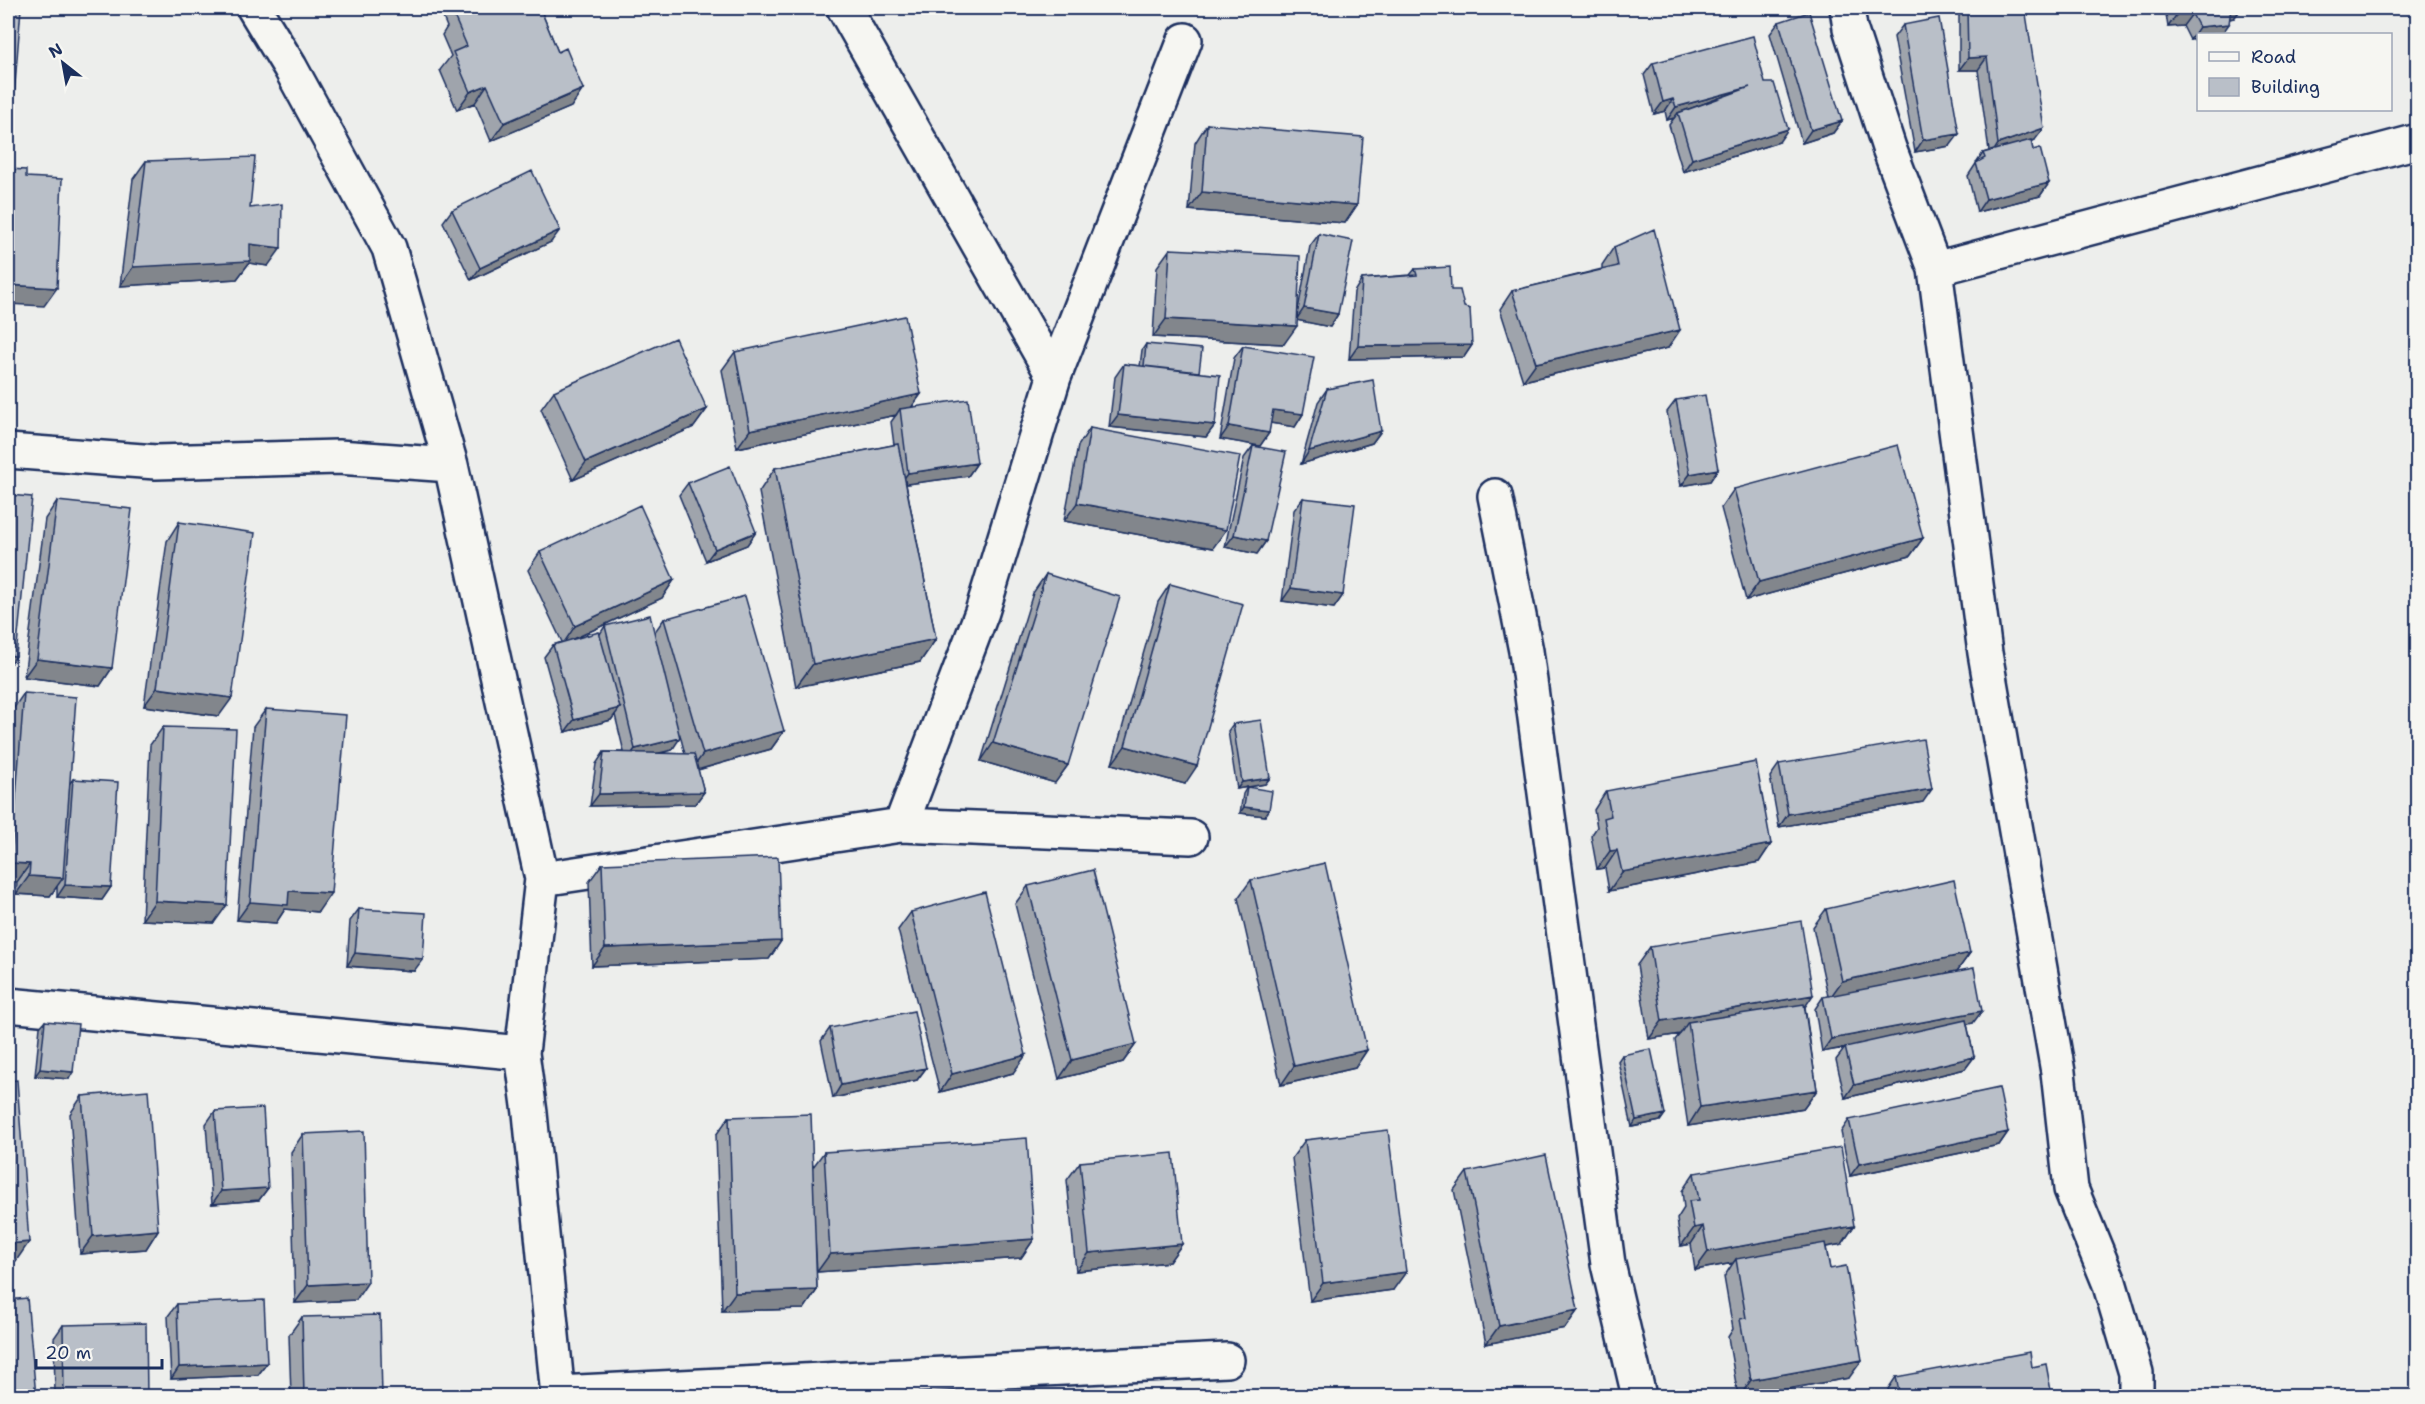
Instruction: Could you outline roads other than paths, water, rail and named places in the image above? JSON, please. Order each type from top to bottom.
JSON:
[{"type":"street","points":[[254,8],[290,67],[389,248],[451,465],[542,879],[522,1053],[558,1395],[1227,1360]]},
{"type":"street","points":[[844,8],[1054,377]]},
{"type":"street","points":[[1847,8],[1850,28],[1889,148],[1935,269],[1985,652],[2058,1072],[2071,1189],[2109,1282],[2136,1373],[2136,1396]]},
{"type":"street","points":[[900,825],[982,612],[1054,377],[1185,40]]},
{"type":"street","points":[[1935,269],[2418,141]]},
{"type":"street","points":[[8,450],[156,462],[338,457],[451,465]]},
{"type":"street","points":[[1495,496],[1526,651],[1608,1264],[1639,1396]]},
{"type":"street","points":[[542,879],[900,825],[1191,837]]},
{"type":"street","points":[[8,1005],[522,1053]]}]
